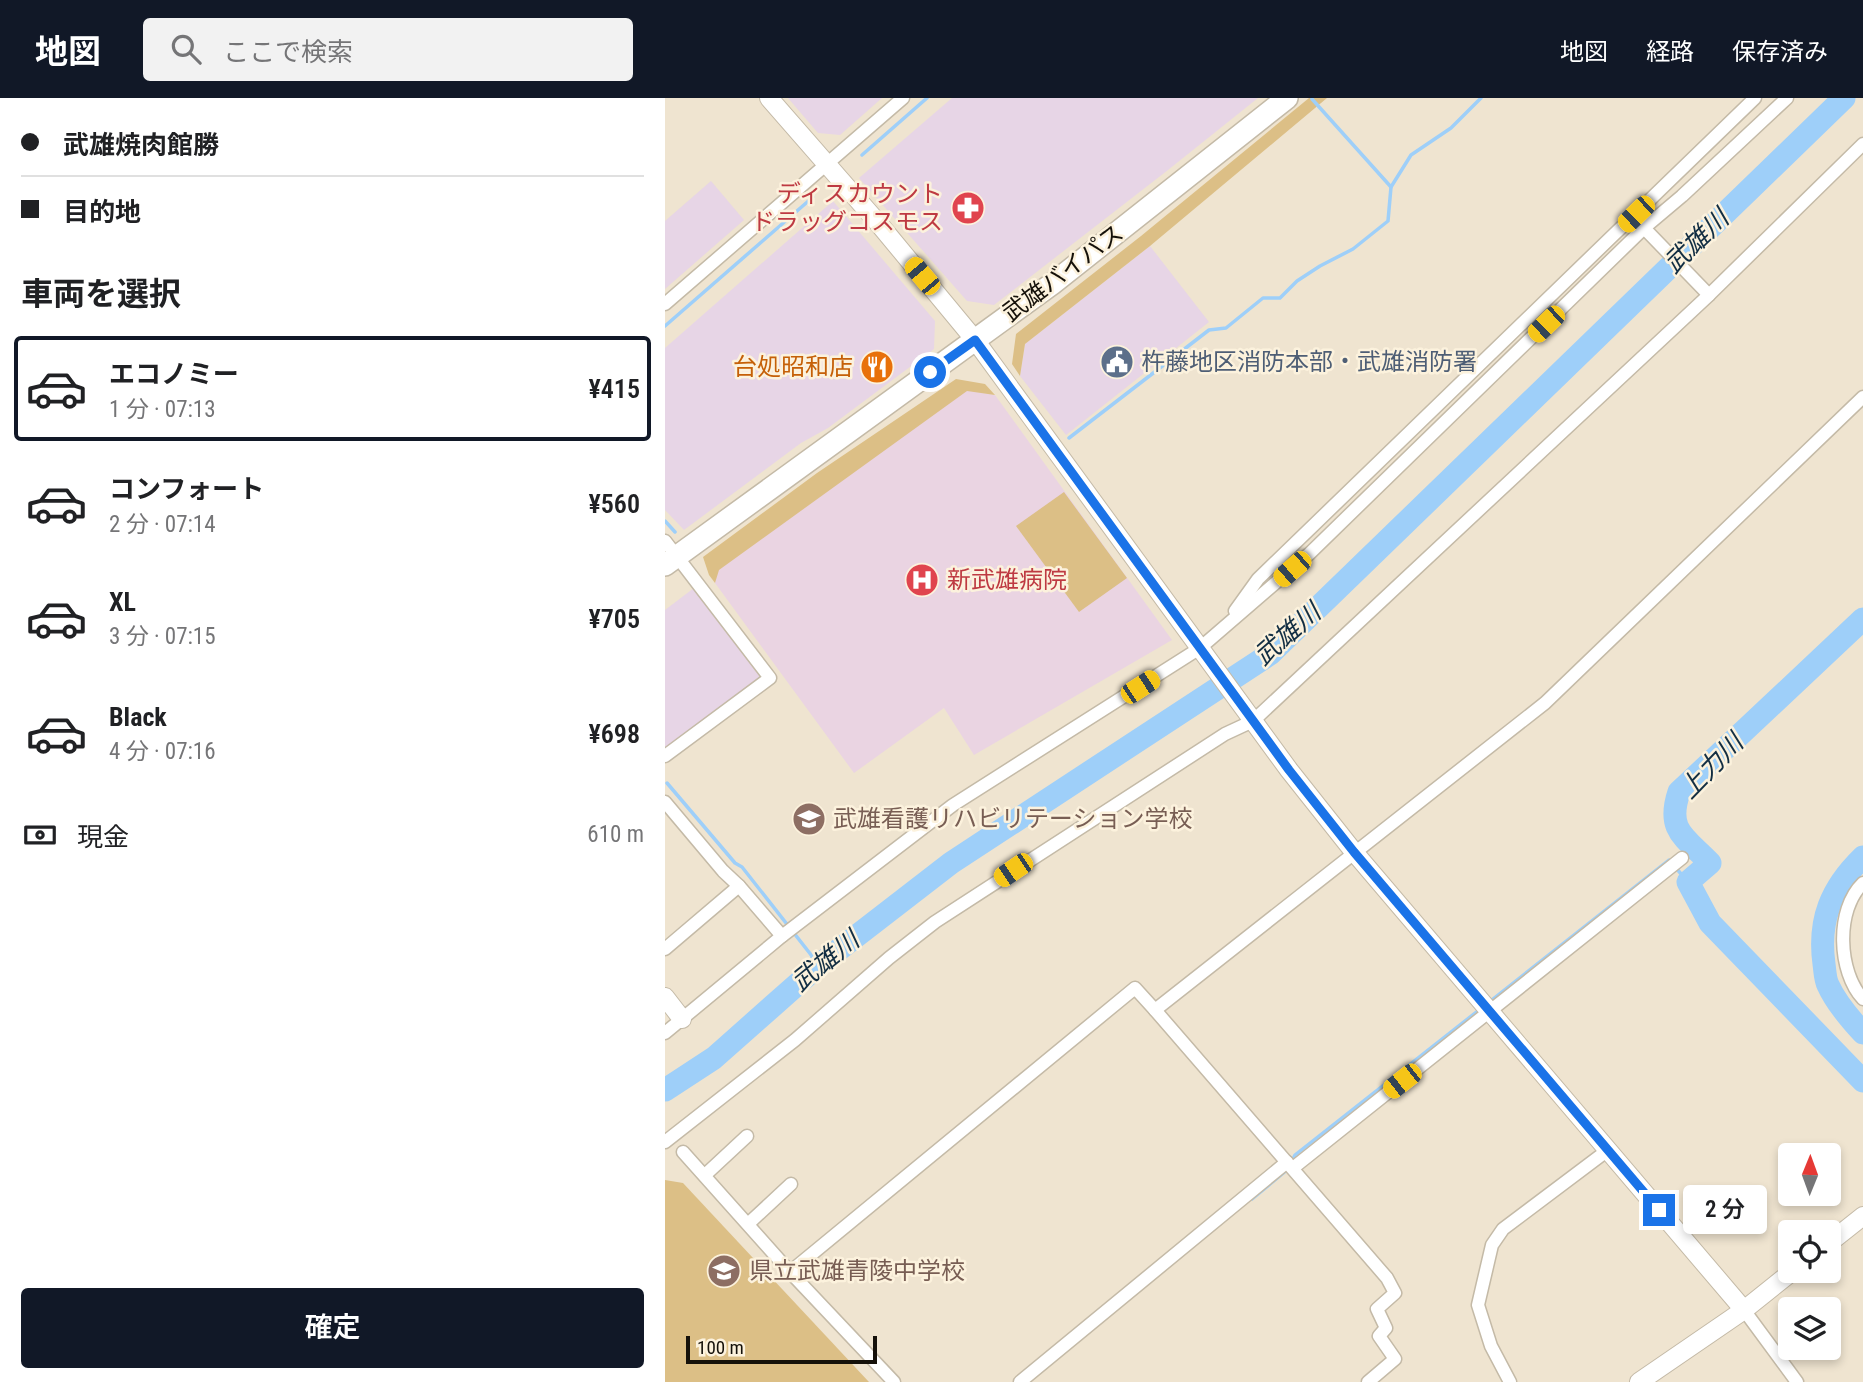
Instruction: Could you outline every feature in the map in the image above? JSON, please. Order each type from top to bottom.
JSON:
[{"type":"highway","name":"武雄バイパス","points":[[669,553],[1052,284],[1287,98]]},
{"type":"street","points":[[769,98],[975,340],[1252,719],[1354,852],[1744,1310],[1797,1382]]},
{"type":"street","points":[[665,304],[903,98]]},
{"type":"street","points":[[1223,628],[1258,579],[1755,98]]},
{"type":"street","points":[[665,1033],[782,936],[953,805],[1201,649],[1310,554],[1644,228],[1787,98]]},
{"type":"street","points":[[665,1142],[795,1040],[889,958],[935,922],[1252,719],[1709,295],[1863,144]]},
{"type":"street","points":[[1644,228],[1709,295]]},
{"type":"street","points":[[1155,1010],[1545,703],[1863,397]]},
{"type":"street","points":[[665,756],[770,678],[669,553]]},
{"type":"street","points":[[665,802],[782,936]]},
{"type":"street","points":[[1020,1382],[1290,1165],[1490,1012],[1682,858]]},
{"type":"street","points":[[1863,883],[1857,889],[1843,922],[1845,967],[1863,999]]},
{"type":"street","points":[[665,949],[739,886]]},
{"type":"street","points":[[790,1272],[1135,988],[1387,1278],[1395,1293],[1377,1308],[1386,1328],[1379,1336],[1395,1359],[1368,1382]]},
{"type":"street","points":[[665,997],[683,1019]]},
{"type":"street","points":[[705,1175],[747,1136]]},
{"type":"street","points":[[1510,1382],[1491,1346],[1478,1305],[1492,1245],[1503,1229],[1608,1150]]},
{"type":"street","points":[[683,1153],[894,1382]]},
{"type":"street","points":[[748,1224],[791,1184]]},
{"type":"street","points":[[1841,1233],[1863,1216]]},
{"type":"street","points":[[1639,1382],[1744,1310],[1778,1283]]},
{"type":"shaded area","points":[[788,98],[882,98],[840,135],[818,133]]},
{"type":"shaded area","points":[[952,98],[1258,98],[994,305],[967,301],[859,178]]},
{"type":"shaded area","points":[[1309,98],[1327,98],[1150,246],[1025,344],[1020,376],[1012,364],[1016,334]]},
{"type":"shaded area","points":[[711,181],[744,220],[665,289],[665,221]]},
{"type":"shaded area","points":[[833,201],[935,321],[934,349],[684,530],[665,510],[665,348]]},
{"type":"shaded area","points":[[1150,246],[1209,322],[1066,435],[1020,376],[1025,344]]},
{"type":"shaded area","points":[[956,379],[985,384],[995,395],[967,391],[719,570],[715,583],[703,557],[817,473]]},
{"type":"shaded area","name":"新武雄病院","points":[[967,390],[995,395],[1172,640],[974,755],[944,708],[854,773],[715,583],[718,570]]},
{"type":"shaded area","points":[[1064,492],[1127,578],[1079,612],[1016,526]]},
{"type":"shaded area","points":[[694,588],[760,677],[665,748],[665,610]]},
{"type":"shaded area","name":"県立武雄青陵中学校","points":[[665,1180],[683,1183],[869,1382],[665,1382]]},
{"type":"waterway","points":[[862,155],[927,98]]},
{"type":"waterway","points":[[1069,438],[1209,330],[1226,328],[1263,298],[1280,298],[1297,281],[1353,249],[1388,221],[1391,187],[1411,155],[1451,128],[1481,98]]},
{"type":"waterway","name":"武雄川","points":[[665,1090],[714,1058],[819,965],[951,863],[1270,654],[1844,98]]},
{"type":"waterway","points":[[1312,99],[1391,187]]},
{"type":"waterway","points":[[665,326],[813,197]]},
{"type":"waterway","points":[[665,521],[675,532]]},
{"type":"waterway","name":"上力川","points":[[1863,619],[1679,792],[1675,816],[1680,832],[1710,863],[1688,882],[1710,923],[1863,1081]]},
{"type":"waterway","points":[[667,783],[735,863],[742,867],[819,965]]},
{"type":"waterway","points":[[1863,857],[1835,893],[1825,919],[1823,933],[1828,985],[1839,1004],[1863,1033]]},
{"type":"waterway","points":[[1488,1003],[1669,860],[1671,862]]},
{"type":"waterway","points":[[1676,868],[1688,882]]},
{"type":"waterway","points":[[1252,1199],[1287,1170],[1295,1155],[1479,1010]]},
{"type":"place","name":"ディスカウント ドラッグコスモス","points":[[968,208]]},
{"type":"place","name":"杵藤地区消防本部・武雄消防署","points":[[1117,362]]},
{"type":"place","name":"台処昭和店","points":[[877,367]]},
{"type":"place","name":"新武雄病院","points":[[922,580]]},
{"type":"place","name":"武雄看護リハビリテーション学校","points":[[809,819]]},
{"type":"place","name":"県立武雄青陵中学校","points":[[724,1271]]},
{"type":"route","points":[[930,372],[975,340],[1289,770],[1354,852],[1659,1210]]}]
